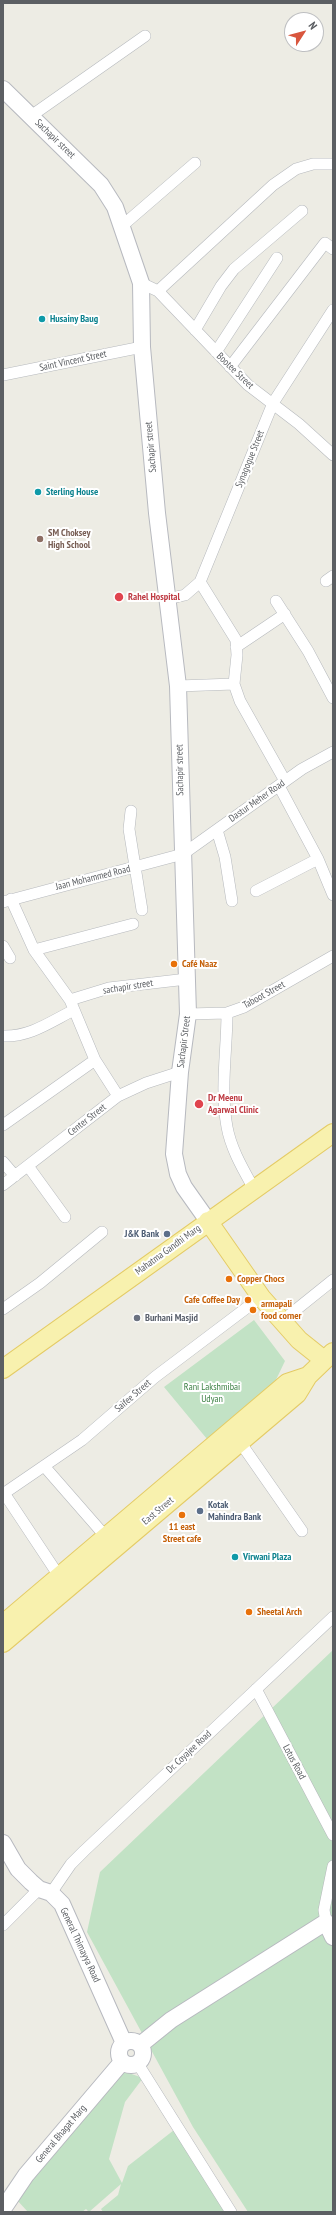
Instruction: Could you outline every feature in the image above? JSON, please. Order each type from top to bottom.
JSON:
[{"type":"main road","name":"Mahatma Gandhi Marg","points":[[3,1368],[333,1133]]},
{"type":"main road","points":[[208,1222],[261,1297],[298,1340],[330,1360]]},
{"type":"main road","name":"East Street","points":[[3,1624],[287,1383],[308,1376],[330,1360]]},
{"type":"main road","name":"East Street","points":[[3,1643],[297,1394],[308,1376]]},
{"type":"street","points":[[31,116],[145,36]]},
{"type":"street","name":"Sachapir street","points":[[3,89],[101,186],[115,207],[141,283],[142,347],[157,513],[178,686],[183,854]]},
{"type":"street","points":[[122,226],[195,163]]},
{"type":"street","points":[[158,291],[284,177],[296,169],[313,164],[333,164]]},
{"type":"street","points":[[195,330],[221,286],[234,268],[302,211]]},
{"type":"street","points":[[230,366],[324,244],[333,249]]},
{"type":"street","points":[[216,352],[277,258]]},
{"type":"street","name":"Bootee Street","points":[[141,283],[158,291],[248,385],[273,403],[333,455]]},
{"type":"street","name":"Synagogue Street","points":[[167,599],[185,595],[200,582],[273,403],[333,310]]},
{"type":"street","name":"Saint Vincent Street","points":[[3,375],[142,347]]},
{"type":"street","points":[[200,582],[236,640],[234,684],[240,701],[282,784],[333,895]]},
{"type":"street","points":[[276,601],[308,650],[333,698]]},
{"type":"street","points":[[236,647],[285,614]]},
{"type":"street","points":[[178,686],[234,684]]},
{"type":"street","name":"Dastur Meher Road","points":[[183,854],[282,784],[333,752]]},
{"type":"street","points":[[131,811],[129,829],[142,910]]},
{"type":"street","points":[[217,830],[225,857],[232,901]]},
{"type":"street","name":"Jaan Mohammed Road","points":[[7,901],[183,854]]},
{"type":"street","name":"Sachapir Street","points":[[183,854],[188,1014],[180,1072],[174,1154],[178,1174],[184,1187],[208,1222]]},
{"type":"street","points":[[256,891],[318,860]]},
{"type":"street","points":[[7,901],[34,950],[72,1005],[95,1060],[118,1096]]},
{"type":"street","points":[[34,950],[133,924]]},
{"type":"street","points":[[3,946],[10,958]]},
{"type":"street","name":"Taboot Street","points":[[188,1014],[227,1013],[244,1007],[333,956]]},
{"type":"street","name":"sachapir street","points":[[3,1036],[20,1036],[30,1033],[72,1005],[109,988],[187,979]]},
{"type":"street","points":[[227,1013],[227,1051],[223,1086],[227,1127],[237,1158],[254,1189]]},
{"type":"street","points":[[3,1125],[95,1060]]},
{"type":"street","name":"Center Street","points":[[3,1185],[118,1096],[146,1083],[180,1072]]},
{"type":"street","points":[[3,1162],[15,1176]]},
{"type":"street","points":[[28,1166],[65,1217]]},
{"type":"street","points":[[3,1309],[40,1283],[102,1232]]},
{"type":"street","points":[[282,1321],[333,1280]]},
{"type":"street","name":"Saifee Street","points":[[3,1493],[82,1440],[155,1377],[261,1297]]},
{"type":"street","points":[[240,1442],[302,1531]]},
{"type":"street","points":[[44,1466],[106,1537]]},
{"type":"street","points":[[3,1493],[59,1576]]},
{"type":"street","name":"Dr. Coyajee Road","points":[[3,1925],[45,1891],[84,1851],[333,1617]]},
{"type":"street","name":"Lotus Road","points":[[256,1689],[333,1834]]},
{"type":"street","name":"General Thimayya Road","points":[[3,1843],[18,1869],[62,1904],[124,2043]]},
{"type":"street","points":[[333,1866],[324,1910],[326,1922],[333,1937]]},
{"type":"street","points":[[140,2045],[171,2020],[326,1922]]},
{"type":"street","points":[[131,2041],[140,2045],[143,2055],[138,2064],[128,2065],[122,2062],[119,2052],[124,2043],[131,2041]]},
{"type":"street","name":"General Bhagat Marg","points":[[3,2209],[26,2174],[122,2062]]},
{"type":"street","points":[[138,2064],[231,2212]]},
{"type":"green space","name":"Rani Lakshmibai Udyan","points":[[254,1320],[285,1361],[273,1386],[207,1439],[164,1387]]},
{"type":"green space","points":[[333,1650],[333,2212],[248,2212],[193,2127],[87,1932],[100,1872]]},
{"type":"green space","points":[[123,2071],[143,2078],[125,2102],[109,2159],[122,2183],[128,2166],[174,2130],[227,2212],[103,2212],[101,2209],[118,2195],[121,2184],[89,2212],[86,2209],[82,2212],[28,2212],[16,2199],[62,2140]]},
{"type":"place","name":"Husainy Baug","points":[[42,319]]},
{"type":"place","name":"Sterling House","points":[[38,492]]},
{"type":"place","name":"SM Choksey High School","points":[[40,539]]},
{"type":"place","name":"Rahel Hospital","points":[[119,597]]},
{"type":"place","name":"Café Naaz","points":[[174,964]]},
{"type":"place","name":"Dr Meenu Agarwal Clinic","points":[[199,1104]]},
{"type":"place","name":"J&K Bank","points":[[167,1234]]},
{"type":"place","name":"Copper Chocs","points":[[229,1279]]},
{"type":"place","name":"Cafe Coffee Day","points":[[248,1300]]},
{"type":"place","name":"armapali food corner","points":[[253,1310]]},
{"type":"place","name":"Burhani Masjid","points":[[137,1318]]},
{"type":"place","name":"Kotak Mahindra Bank","points":[[200,1511]]},
{"type":"place","name":"11 east Street cafe","points":[[182,1515]]},
{"type":"place","name":"Virwani Plaza","points":[[235,1557]]},
{"type":"place","name":"Sheetal Arch","points":[[249,1612]]}]
